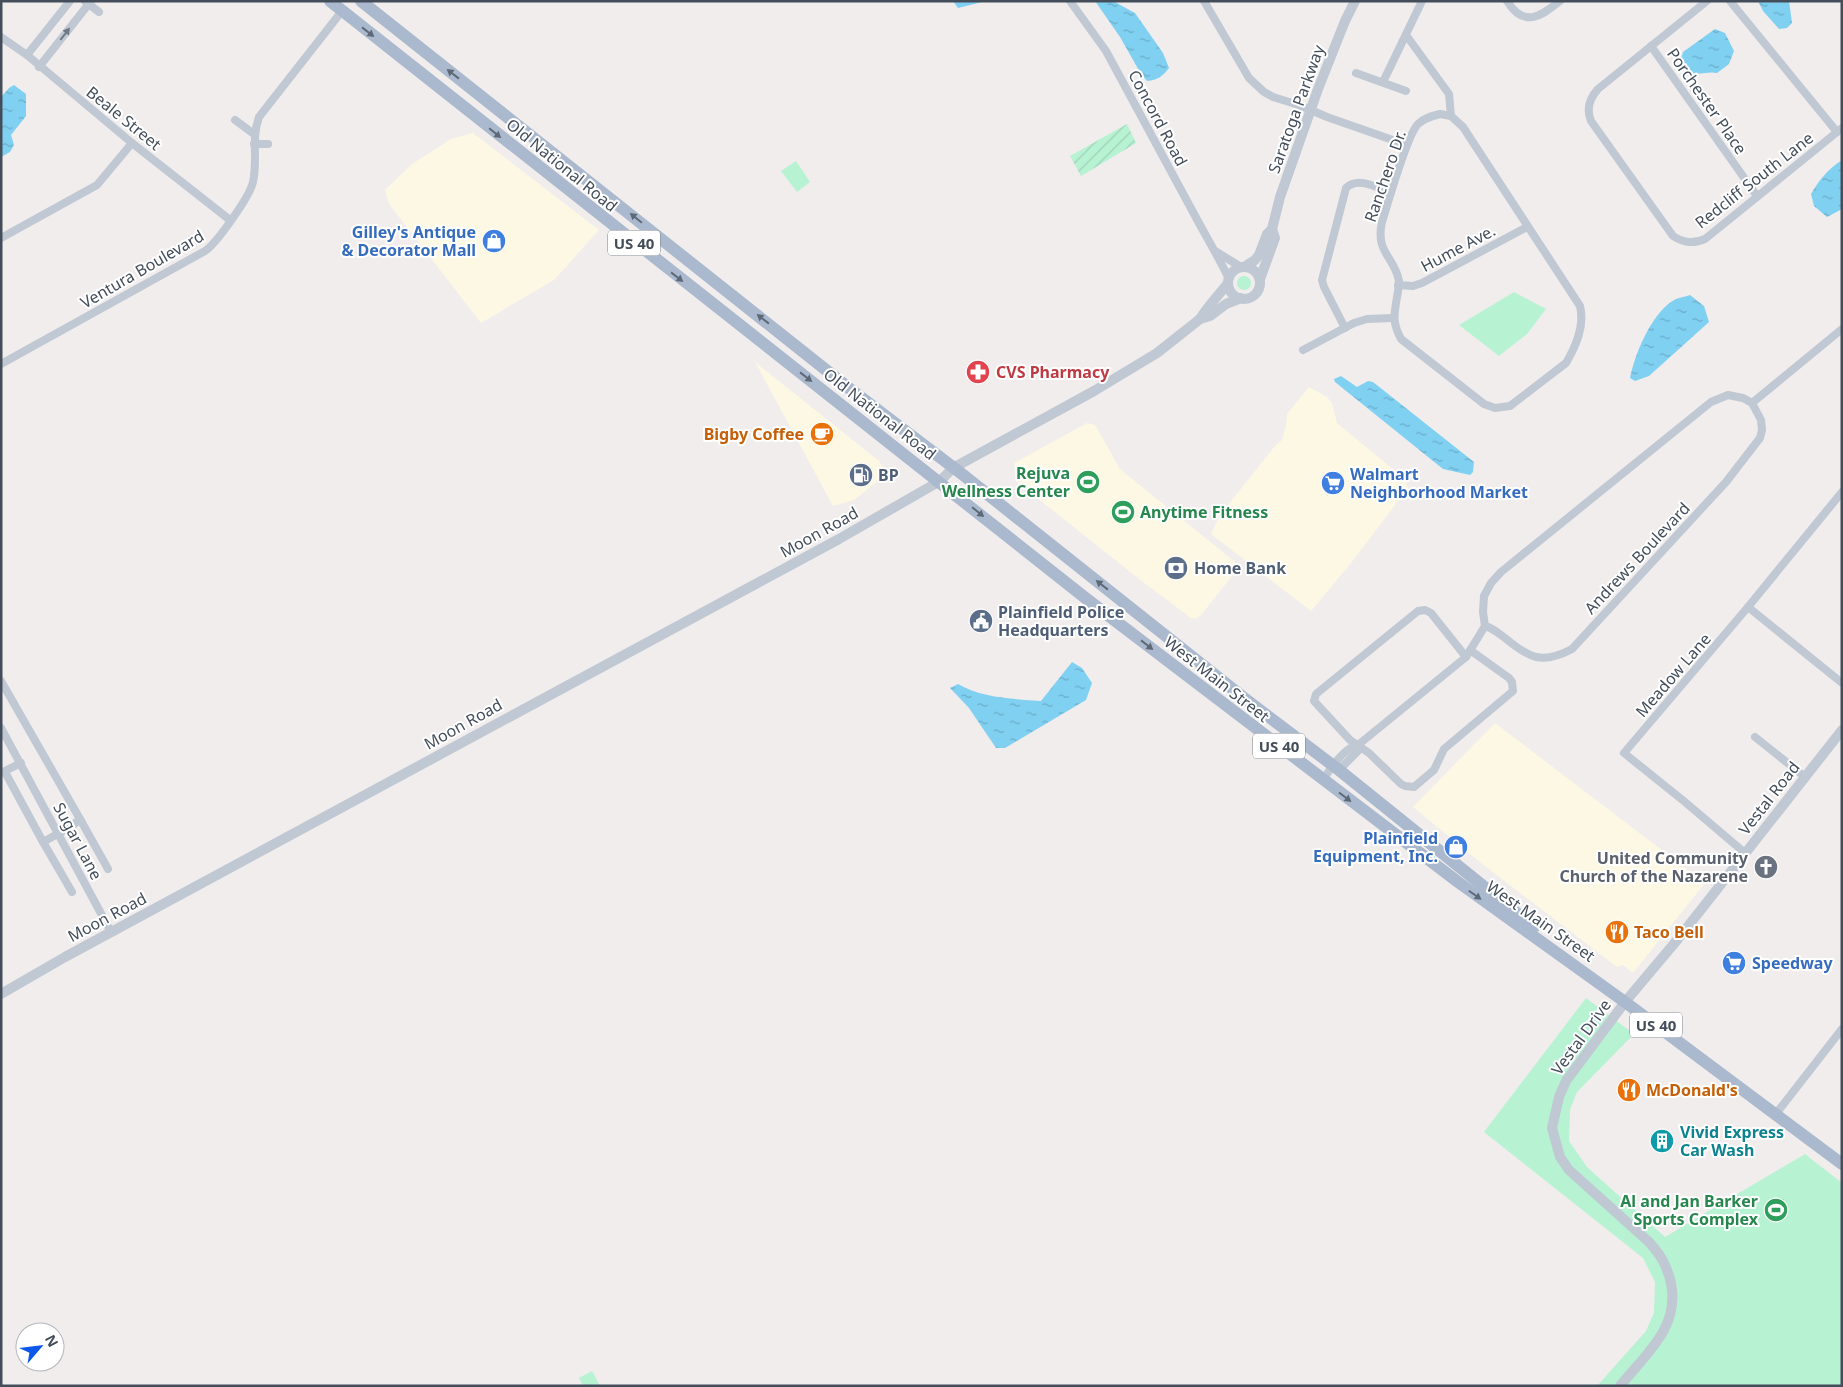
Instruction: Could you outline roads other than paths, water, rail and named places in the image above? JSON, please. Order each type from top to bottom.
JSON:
[{"type":"main road","name":"Old National Road","points":[[330,1],[562,186],[940,481]]},
{"type":"main road","name":"Old National Road","points":[[361,1],[850,389],[953,468]]},
{"type":"main road","name":"West Main Street","points":[[953,468],[1336,768],[1625,1002]]},
{"type":"main road","name":"West Main Street","points":[[940,481],[1088,600],[1323,780],[1458,882],[1625,1002],[1842,1164]]},
{"type":"street","points":[[27,56],[70,1]]},
{"type":"street","name":"Concord Road","points":[[1070,1],[1106,51],[1215,251],[1228,281]]},
{"type":"street","points":[[1204,1],[1249,78],[1256,86],[1273,97],[1407,145]]},
{"type":"street","name":"Saratoga Parkway","points":[[1242,267],[1255,260],[1267,234],[1272,229],[1280,197],[1311,110],[1345,21],[1355,1]]},
{"type":"street","points":[[1383,82],[1422,1]]},
{"type":"street","points":[[1507,1],[1518,14],[1526,17],[1544,14],[1560,1]]},
{"type":"street","points":[[1730,1],[1839,130]]},
{"type":"street","points":[[39,67],[88,2],[99,12]]},
{"type":"street","name":"Redcliff South Lane","points":[[1704,2],[1598,89],[1590,100],[1588,111],[1592,121],[1670,232],[1680,240],[1691,243],[1705,239],[1839,130]]},
{"type":"street","name":"Ventura Boulevard","points":[[1,364],[204,251],[216,242],[253,184],[254,134],[259,117],[342,11]]},
{"type":"street","points":[[1303,350],[1367,319],[1393,318],[1401,339],[1484,404],[1501,408],[1510,406],[1526,395],[1566,363],[1581,329],[1580,306],[1463,127],[1451,116],[1449,94],[1406,35]]},
{"type":"street","name":"Beale Street","points":[[1,37],[230,220]]},
{"type":"street","name":"Porchester Place","points":[[1651,46],[1758,196]]},
{"type":"street","points":[[1356,73],[1406,91]]},
{"type":"street","name":"Ranchero Dr.","points":[[1393,318],[1398,284],[1394,269],[1382,246],[1379,235],[1391,193],[1407,145],[1417,124],[1426,118],[1440,114],[1451,116]]},
{"type":"street","points":[[235,120],[254,134]]},
{"type":"street","points":[[1,238],[97,185],[132,143]]},
{"type":"street","points":[[254,144],[268,144]]},
{"type":"street","points":[[1346,328],[1322,280],[1346,188],[1352,183],[1359,181],[1391,193]]},
{"type":"street","name":"Hume Ave.","points":[[1398,284],[1413,286],[1422,283],[1527,227]]},
{"type":"street","name":"Saratoga Parkway","points":[[1260,279],[1275,238],[1272,229]]},
{"type":"street","name":"Concord Road","points":[[1215,251],[1242,267]]},
{"type":"street","points":[[953,468],[1094,391],[1157,354],[1200,319],[1206,309],[1222,293],[1232,273],[1242,267],[1254,270],[1260,279],[1257,293],[1251,297],[1241,298],[1226,304],[1210,316],[1200,319]]},
{"type":"street","points":[[1228,281],[1232,293],[1241,298]]},
{"type":"street","points":[[1323,780],[1336,768],[1353,746],[1358,745],[1468,654],[1484,626],[1484,596],[1490,583],[1500,572],[1711,402],[1721,397],[1735,396],[1752,403],[1842,330]]},
{"type":"street","name":"Andrews Boulevard","points":[[1484,626],[1491,628],[1518,649],[1540,659],[1560,656],[1572,649],[1726,482],[1756,446],[1762,430],[1761,420],[1752,403]]},
{"type":"street","name":"Moon Road","points":[[1,994],[111,932],[839,539],[940,481],[953,468]]},
{"type":"street","name":"Meadow Lane","points":[[1745,853],[1624,753],[1748,608],[1842,492]]},
{"type":"street","points":[[1748,608],[1842,684]]},
{"type":"street","points":[[1425,610],[1431,613],[1468,654],[1509,678],[1512,682],[1513,691],[1444,749],[1438,764],[1428,776],[1414,787],[1405,786],[1358,745],[1350,740],[1315,704],[1314,698],[1316,694],[1418,611],[1425,610]]},
{"type":"street","points":[[1,681],[108,869]]},
{"type":"street","name":"Sugar Lane","points":[[1,728],[111,932]]},
{"type":"street","name":"Vestal Road","points":[[1625,1002],[1678,938],[1842,730]]},
{"type":"street","points":[[1755,737],[1805,777]]},
{"type":"street","points":[[21,763],[3,773],[72,892]]},
{"type":"street","points":[[43,842],[80,819]]},
{"type":"street","name":"Vestal Drive","points":[[1620,1386],[1659,1339],[1669,1321],[1673,1294],[1667,1267],[1660,1254],[1649,1242],[1570,1170],[1560,1158],[1552,1128],[1559,1097],[1566,1081],[1625,1002]]},
{"type":"street","points":[[1775,1114],[1842,1029]]},
{"type":"water","points":[[953,1],[986,1],[958,8]]},
{"type":"water","points":[[1095,1],[1113,1],[1135,13],[1163,53],[1169,68],[1165,73],[1157,79],[1147,81]]},
{"type":"water","points":[[1758,1],[1789,1],[1792,23],[1787,28],[1779,29],[1763,11]]},
{"type":"water","points":[[1715,29],[1725,33],[1734,51],[1729,64],[1717,73],[1692,73],[1681,59],[1683,52]]},
{"type":"water","points":[[14,85],[26,94],[26,116],[11,135],[14,145],[10,152],[1,157],[1,97]]},
{"type":"water","points":[[1842,160],[1842,209],[1827,217],[1814,206],[1811,194],[1824,175]]},
{"type":"water","points":[[1690,295],[1704,306],[1709,322],[1649,376],[1635,381],[1630,378],[1644,337],[1656,317],[1673,301]]},
{"type":"water","points":[[1341,376],[1357,387],[1368,381],[1373,382],[1474,462],[1473,472],[1470,475],[1443,469],[1335,382],[1334,379]]},
{"type":"water","points":[[1072,662],[1082,668],[1092,683],[1086,700],[1005,748],[996,748],[969,708],[950,688],[958,684],[987,695],[1041,701]]},
{"type":"place","name":"Gilley's Antique & Decorator Mall","points":[[494,241]]},
{"type":"place","name":"CVS Pharmacy","points":[[978,372]]},
{"type":"place","name":"Bigby Coffee","points":[[822,434]]},
{"type":"place","name":"BP","points":[[861,475]]},
{"type":"place","name":"Rejuva Wellness Center","points":[[1088,482]]},
{"type":"place","name":"Walmart Neighborhood Market","points":[[1333,483]]},
{"type":"place","name":"Anytime Fitness","points":[[1123,512]]},
{"type":"place","name":"Home Bank","points":[[1176,568]]},
{"type":"place","name":"Plainfield Police Headquarters","points":[[981,621]]},
{"type":"place","name":"Plainfield Equipment, Inc.","points":[[1456,847]]},
{"type":"place","name":"United Community Church of the Nazarene","points":[[1766,867]]},
{"type":"place","name":"Taco Bell","points":[[1617,932]]},
{"type":"place","name":"Speedway","points":[[1734,963]]},
{"type":"place","name":"McDonald's","points":[[1629,1090]]},
{"type":"place","name":"Vivid Express Car Wash","points":[[1662,1141]]},
{"type":"place","name":"Al and Jan Barker Sports Complex","points":[[1776,1210]]}]
